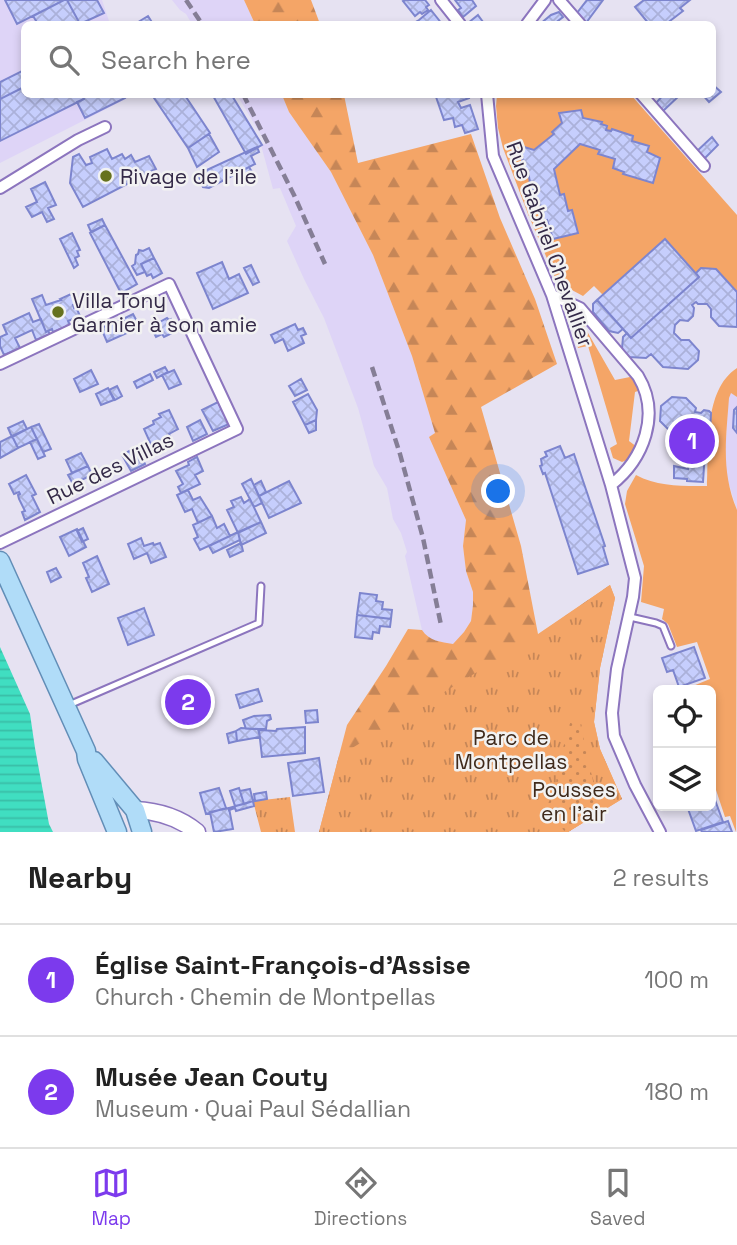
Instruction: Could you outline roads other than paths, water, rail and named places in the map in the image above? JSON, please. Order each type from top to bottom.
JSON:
[{"type":"main road","points":[[0,561],[86,751],[135,810],[142,832]]},
{"type":"main road","points":[[86,751],[115,826]]},
{"type":"street","points":[[441,0],[458,21]]},
{"type":"street","points":[[529,21],[545,0]]},
{"type":"street","points":[[559,0],[577,21]]},
{"type":"street","name":"Rue Gabriel Chevallier","points":[[487,98],[493,156],[552,295],[611,485],[635,578],[617,669],[612,713],[614,736],[635,785],[660,832]]},
{"type":"street","points":[[644,98],[704,166]]},
{"type":"street","points":[[0,188],[78,140],[105,127]]},
{"type":"street","name":"Rue des Villas","points":[[0,364],[169,284],[237,429],[0,543]]},
{"type":"street","points":[[552,295],[580,308],[645,387],[649,405],[648,430],[644,443],[629,467],[611,485]]},
{"type":"street","points":[[115,826],[135,810],[151,811],[187,823],[197,832]]},
{"type":"lane","points":[[66,707],[259,623],[261,586]]},
{"type":"lane","points":[[629,617],[663,626],[671,646]]},
{"type":"railway","points":[[186,0],[200,21]]},
{"type":"railway","points":[[245,98],[325,264]]},
{"type":"railway","points":[[372,367],[423,538],[441,625]]},
{"type":"place","name":"Rivage de l'ile","points":[[106,176]]},
{"type":"place","name":"Villa Tony Garnier à son amie","points":[[58,312]]},
{"type":"place","name":"Église Saint-François-d'Assise","points":[[692,441]]},
{"type":"place","name":"Musée Jean Couty","points":[[188,702]]},
{"type":"park label","name":"Parc de Montpellas","points":[[511,749]]},
{"type":"park label","name":"Pousses en l'air","points":[[574,801]]}]
